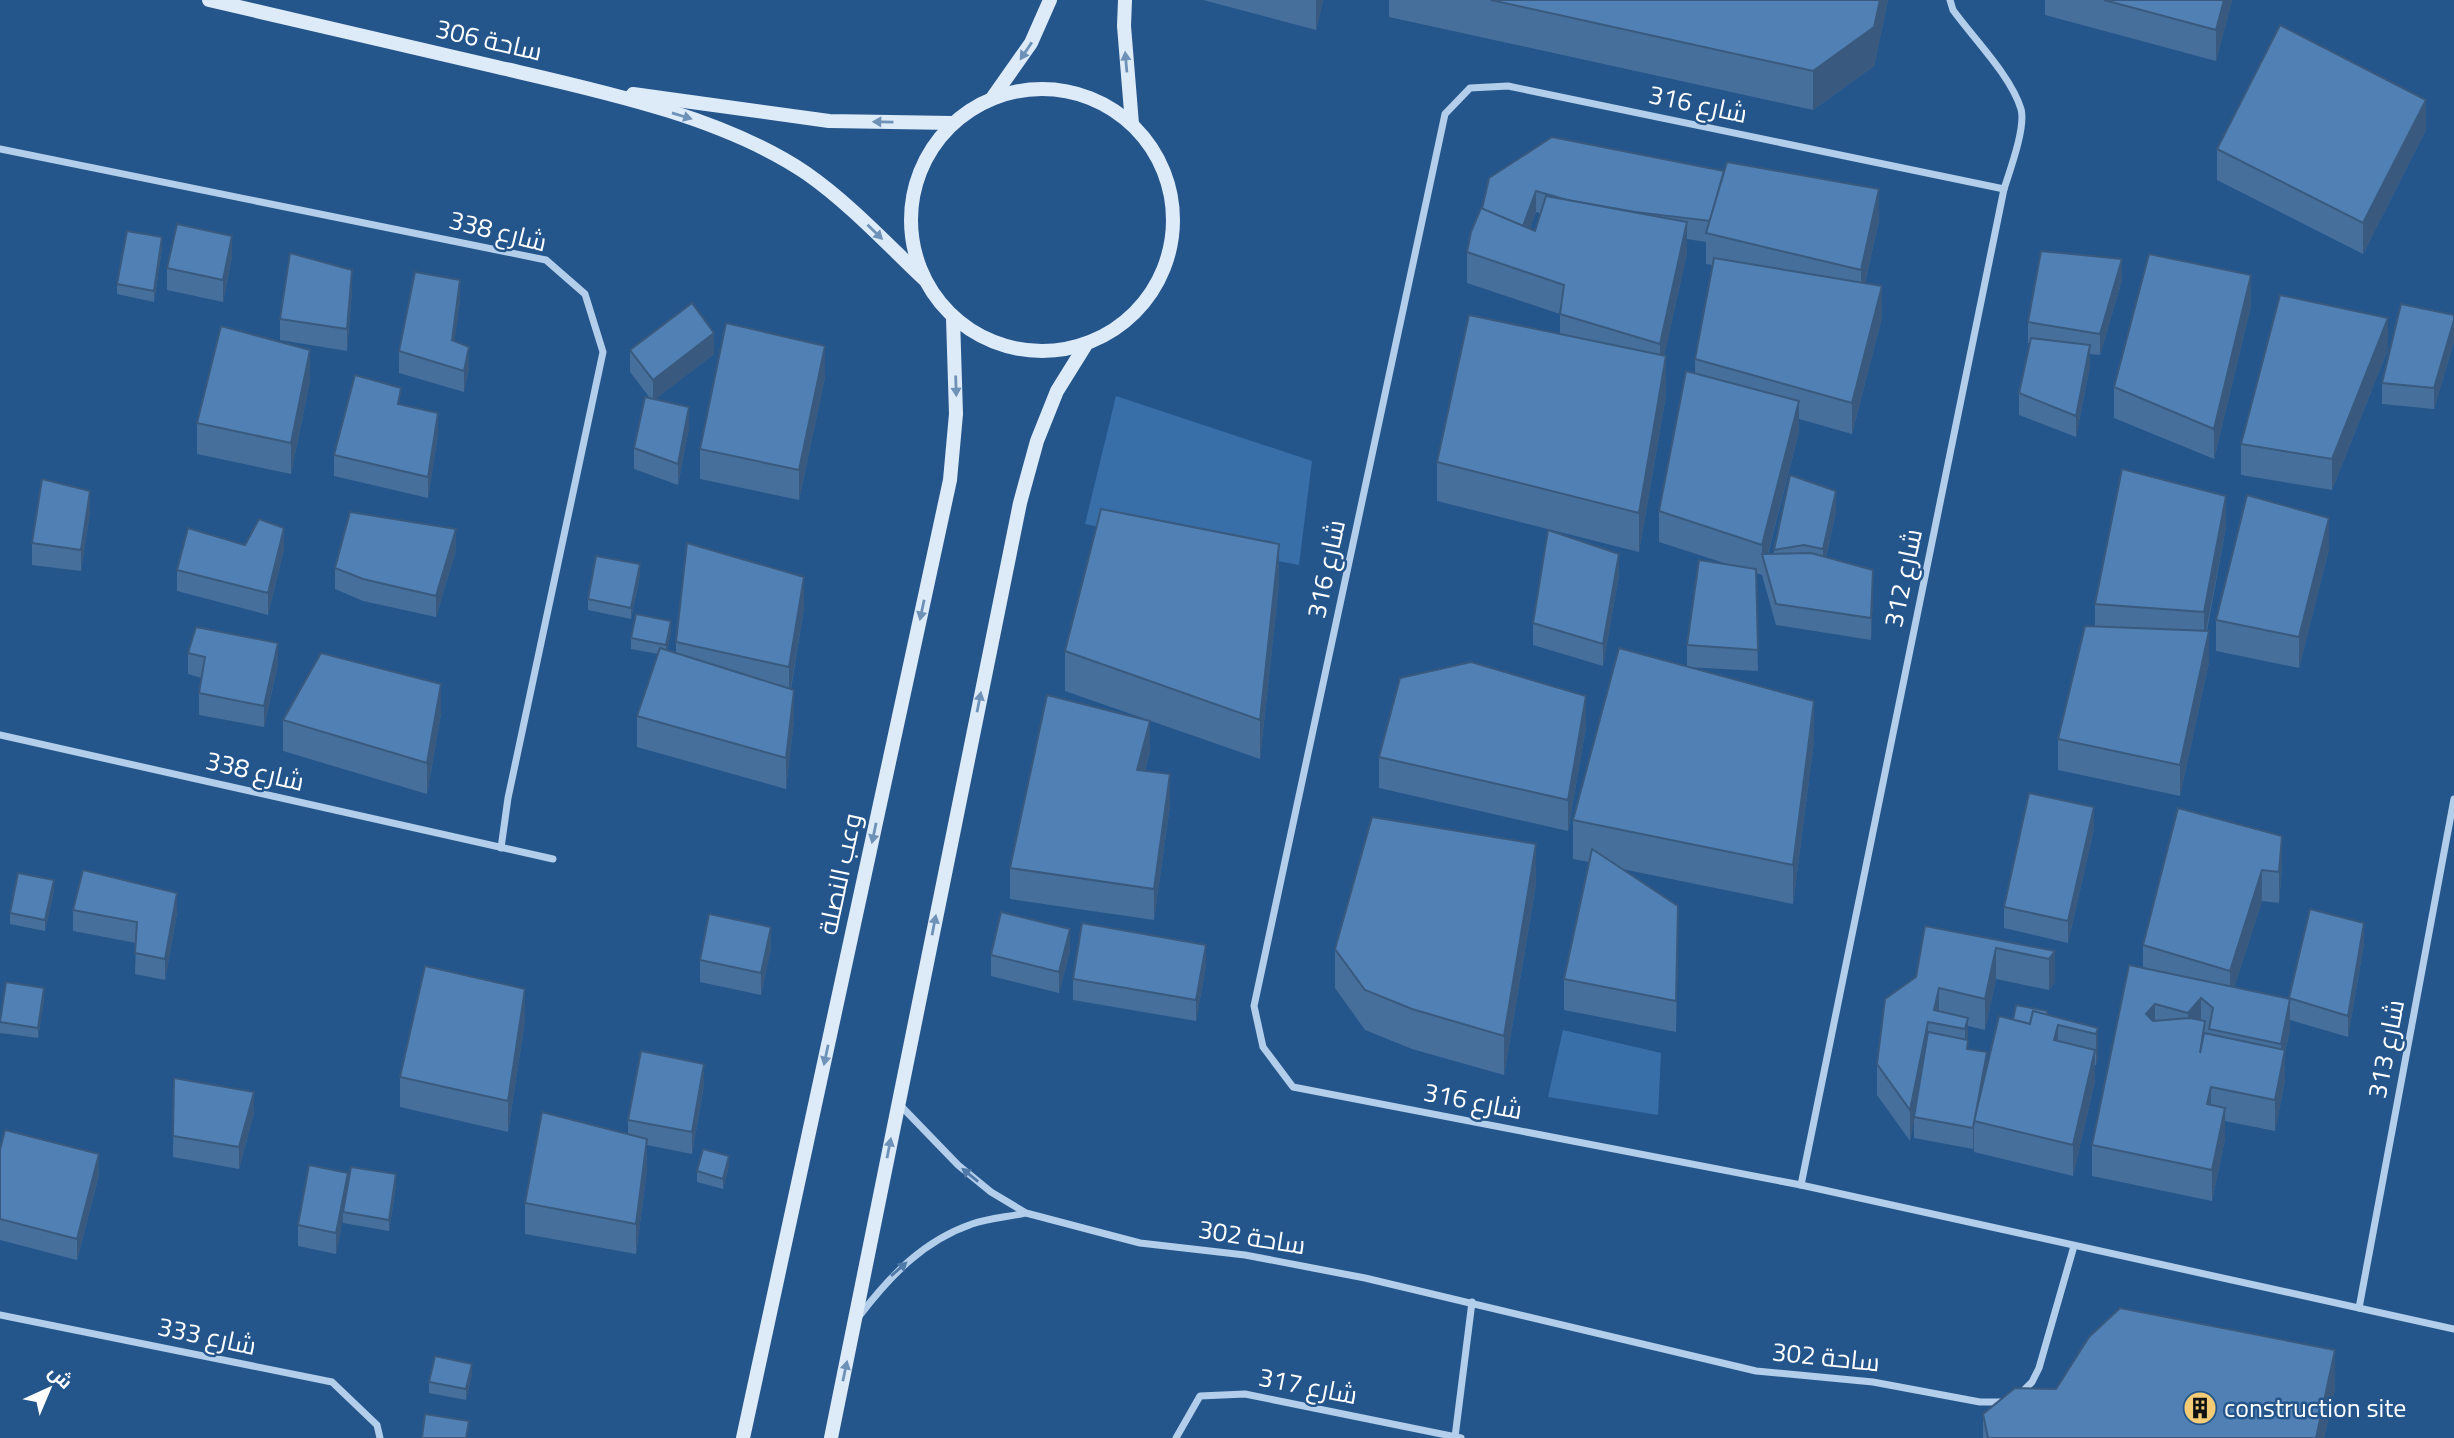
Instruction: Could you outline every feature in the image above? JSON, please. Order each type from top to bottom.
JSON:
[{"type":"street","name":"ساحة 306","points":[[209,0],[593,89],[693,119],[752,144],[805,173],[857,215],[925,280]]},
{"type":"street","points":[[993,97],[1031,43],[1050,0]]},
{"type":"street","points":[[1125,0],[1124,26],[1132,124]]},
{"type":"street","name":"شارع 312","points":[[1801,1185],[2004,189],[2018,145],[2021,111],[2003,72],[1953,10],[1950,0]]},
{"type":"street","name":"شارع 316","points":[[1801,1185],[1293,1087],[1263,1047],[1254,1006],[1445,114],[1470,88],[1508,86],[2004,189]]},
{"type":"street","name":"ساحة 306","points":[[593,89],[829,121],[952,123]]},
{"type":"street","points":[[1029,89],[1066,90],[1101,103],[1132,124],[1160,160],[1173,204],[1171,248],[1154,290],[1124,324],[1085,346],[1039,352],[993,343],[953,318],[925,280],[912,240],[912,198],[926,157],[952,123],[993,97],[1029,89]]},
{"type":"street","name":"شارع 338","points":[[0,149],[546,260],[585,295],[603,352],[508,798],[501,848]]},
{"type":"street","name":"وعب النصلة","points":[[743,1438],[950,480],[956,414],[953,318]]},
{"type":"street","points":[[831,1438],[1020,503],[1037,441],[1057,391],[1085,346]]},
{"type":"street","name":"شارع 338","points":[[0,735],[553,859]]},
{"type":"street","name":"شارع 313","points":[[2358,1308],[2454,799]]},
{"type":"street","name":"ساحة 302","points":[[898,1104],[958,1165],[991,1192],[1026,1213],[1140,1243],[1245,1255],[1366,1278],[1756,1371],[1873,1382],[1995,1403],[2009,1400],[2032,1382],[2039,1368],[2074,1246]]},
{"type":"street","points":[[1801,1185],[2454,1329]]},
{"type":"street","name":"ساحة 302","points":[[855,1321],[888,1279],[926,1245],[972,1224],[1026,1213]]},
{"type":"street","points":[[1458,1437],[1472,1302]]},
{"type":"street","name":"شارع 333","points":[[0,1315],[332,1382],[377,1425],[380,1438]]},
{"type":"street","name":"شارع 317","points":[[1176,1438],[1200,1396],[1245,1394],[1458,1437]]},
{"type":"shaded area","points":[[1116,396],[1312,461],[1299,565],[1085,524]]},
{"type":"shaded area","points":[[1563,1030],[1661,1053],[1658,1115],[1548,1097]]},
{"type":"building","points":[[1491,0],[1880,0],[1874,27],[1813,71]]},
{"type":"building","points":[[2104,0],[2224,0],[2216,30]]},
{"type":"building","points":[[2280,25],[2426,100],[2363,223],[2217,149]]},
{"type":"building","points":[[1552,137],[1724,171],[1710,221],[1635,212],[1567,200],[1536,191],[1523,226],[1482,209],[1489,178]]},
{"type":"building","points":[[1727,162],[1879,189],[1861,270],[1706,233]]},
{"type":"building","points":[[1546,196],[1687,222],[1660,344],[1560,314],[1564,285],[1467,252],[1471,232],[1481,208],[1535,231]]},
{"type":"building","points":[[177,224],[232,236],[223,280],[167,268]]},
{"type":"building","points":[[127,231],[162,237],[154,291],[117,284]]},
{"type":"building","points":[[2041,251],[2122,259],[2100,334],[2028,322]]},
{"type":"building","points":[[290,253],[352,270],[347,329],[280,319]]},
{"type":"building","points":[[2149,254],[2251,275],[2214,429],[2114,387]]},
{"type":"building","points":[[1714,258],[1882,286],[1852,403],[1695,359]]},
{"type":"building","points":[[415,272],[460,280],[452,340],[469,347],[464,371],[399,351]]},
{"type":"building","points":[[2280,295],[2388,318],[2332,459],[2241,444]]},
{"type":"building","points":[[692,303],[714,333],[653,380],[630,350]]},
{"type":"building","points":[[2401,304],[2454,315],[2434,388],[2382,383]]},
{"type":"building","points":[[1469,315],[1666,356],[1639,513],[1437,462]]},
{"type":"building","points":[[726,323],[825,346],[799,470],[700,449]]},
{"type":"building","points":[[221,326],[310,350],[291,443],[197,423]]},
{"type":"building","points":[[2031,338],[2090,345],[2076,416],[2019,393]]},
{"type":"building","points":[[1686,371],[1799,401],[1762,545],[1659,511]]},
{"type":"building","points":[[355,375],[401,388],[398,404],[438,413],[428,477],[334,455]]},
{"type":"building","points":[[645,397],[689,407],[678,464],[634,448]]},
{"type":"building","points":[[2122,469],[2226,496],[2204,612],[2095,604]]},
{"type":"building","points":[[1790,475],[1836,491],[1823,549],[1804,545],[1774,550]]},
{"type":"building","points":[[42,479],[90,491],[81,550],[32,543]]},
{"type":"building","points":[[2247,495],[2329,518],[2299,637],[2216,620]]},
{"type":"building","points":[[1101,509],[1279,544],[1260,720],[1065,651]]},
{"type":"building","points":[[350,512],[456,529],[436,596],[363,579],[335,568]]},
{"type":"building","points":[[259,519],[284,528],[268,593],[177,570],[188,528],[245,545]]},
{"type":"building","points":[[1548,530],[1619,554],[1603,644],[1533,623]]},
{"type":"building","points":[[687,543],[804,577],[789,667],[676,642]]},
{"type":"building","points":[[1811,553],[1873,570],[1871,618],[1776,604],[1762,554]]},
{"type":"building","points":[[596,556],[640,564],[631,608],[588,599]]},
{"type":"building","points":[[1699,560],[1756,569],[1758,650],[1687,645]]},
{"type":"building","points":[[636,614],[671,621],[666,645],[631,638]]},
{"type":"building","points":[[2085,626],[2209,631],[2180,765],[2058,739]]},
{"type":"building","points":[[196,627],[278,643],[264,706],[199,693],[205,657],[188,653]]},
{"type":"building","points":[[660,648],[794,690],[786,758],[637,716]]},
{"type":"building","points":[[1619,648],[1814,701],[1793,865],[1573,820]]},
{"type":"building","points":[[321,653],[441,684],[427,763],[283,720]]},
{"type":"building","points":[[1471,662],[1586,696],[1568,800],[1379,757],[1400,678]]},
{"type":"building","points":[[1047,695],[1150,721],[1137,770],[1170,774],[1154,889],[1010,868]]},
{"type":"building","points":[[2029,793],[2094,807],[2068,921],[2004,907]]},
{"type":"building","points":[[2178,808],[2282,836],[2279,872],[2262,870],[2230,971],[2143,945]]},
{"type":"building","points":[[1372,817],[1536,844],[1504,1036],[1412,1009],[1365,990],[1335,949]]},
{"type":"building","points":[[1592,849],[1678,906],[1676,1001],[1564,979]]},
{"type":"building","points":[[83,870],[177,893],[165,959],[135,953],[137,922],[73,910]]},
{"type":"building","points":[[18,873],[54,880],[45,920],[10,913]]},
{"type":"building","points":[[2310,909],[2364,923],[2348,1016],[2289,998]]},
{"type":"building","points":[[1001,912],[1070,929],[1059,972],[991,955]]},
{"type":"building","points":[[709,914],[771,927],[761,973],[700,960]]},
{"type":"building","points":[[1082,923],[1206,945],[1196,1000],[1073,979]]},
{"type":"building","points":[[1925,926],[2055,951],[2049,959],[1996,948],[1985,999],[1939,988],[1934,1010],[1968,1018],[1965,1029],[1928,1022],[1910,1110],[1877,1064],[1885,999],[1916,977]]},
{"type":"building","points":[[2129,965],[2290,999],[2281,1044],[2209,1029],[2213,1008],[2201,998],[2188,1013],[2155,1004],[2146,1014],[2153,1021],[2190,1018],[2205,1021],[2200,1053],[2204,1033],[2285,1050],[2275,1100],[2211,1087],[2207,1104],[2225,1108],[2212,1170],[2092,1145]]},
{"type":"building","points":[[425,966],[525,989],[508,1101],[400,1077]]},
{"type":"building","points":[[6,982],[44,988],[38,1028],[0,1022]]},
{"type":"building","points":[[2016,1005],[2047,1011],[2047,1015],[2033,1011],[2030,1024],[2013,1020]]},
{"type":"building","points":[[2033,1011],[2098,1028],[2096,1034],[2058,1025],[2054,1040],[2095,1050],[2073,1145],[1974,1121],[1999,1016],[2030,1024]]},
{"type":"building","points":[[1928,1032],[1968,1040],[1967,1049],[1987,1052],[1973,1128],[1914,1117]]},
{"type":"building","points":[[641,1051],[704,1064],[692,1132],[628,1120]]},
{"type":"building","points":[[174,1078],[254,1092],[239,1147],[173,1136]]},
{"type":"building","points":[[542,1112],[647,1139],[636,1224],[525,1203]]},
{"type":"building","points":[[5,1130],[99,1154],[77,1239],[0,1219],[0,1150]]},
{"type":"building","points":[[703,1149],[729,1156],[723,1179],[697,1171]]},
{"type":"building","points":[[309,1165],[348,1173],[336,1233],[298,1225]]},
{"type":"building","points":[[351,1167],[396,1174],[389,1220],[343,1212]]},
{"type":"building","points":[[2120,1308],[2335,1350],[2316,1438],[1988,1438],[1983,1414],[2015,1388],[2056,1389],[2089,1337]]},
{"type":"building","points":[[435,1356],[472,1364],[466,1389],[429,1382]]},
{"type":"building","points":[[425,1414],[469,1421],[466,1438],[422,1438]]},
{"type":"place","name":"construction site","points":[[2200,1408]]}]
